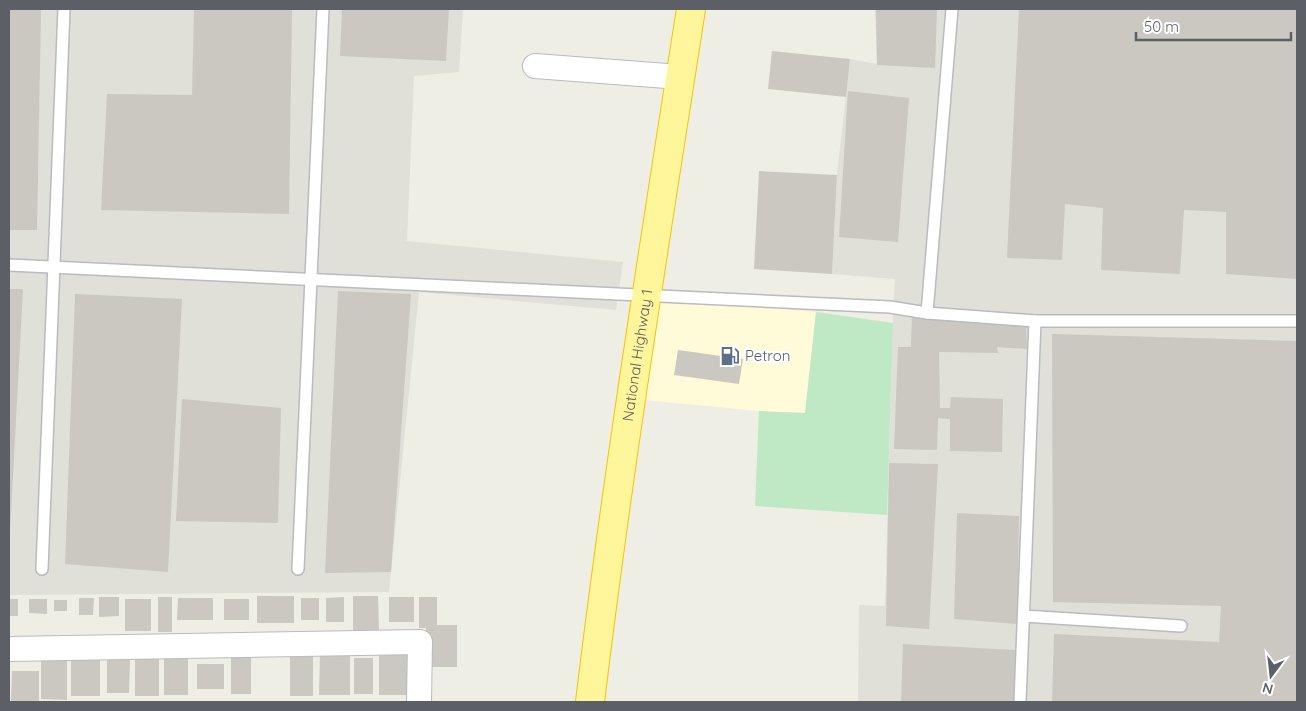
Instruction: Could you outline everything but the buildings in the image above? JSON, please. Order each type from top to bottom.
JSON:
[{"type":"highway","name":"National Highway 1","points":[[590,702],[646,295],[691,9]]},
{"type":"street","points":[[535,66],[680,77]]},
{"type":"street","points":[[9,649],[420,642],[419,702]]},
{"type":"lane","points":[[42,569],[64,9]]},
{"type":"lane","points":[[298,569],[323,9]]},
{"type":"lane","points":[[927,314],[952,9]]},
{"type":"lane","points":[[9,265],[890,307],[927,314],[1034,321],[1297,321]]},
{"type":"lane","points":[[1020,702],[1034,321]]},
{"type":"lane","points":[[1024,616],[1182,626]]},
{"type":"shaded area","points":[[9,9],[463,9],[459,72],[414,76],[407,241],[623,262],[616,310],[419,292],[389,592],[9,595]]},
{"type":"shaded area","points":[[875,9],[1297,9],[1297,702],[858,702],[859,605],[885,606],[895,279],[832,274],[837,175],[850,59],[877,64]]},
{"type":"shaded area","name":"Petron","points":[[655,297],[816,312],[805,413],[759,411],[645,400]]},
{"type":"green space","points":[[816,312],[893,323],[887,515],[755,506],[759,411],[805,413]]},
{"type":"place","name":"Petron","points":[[730,356]]}]
